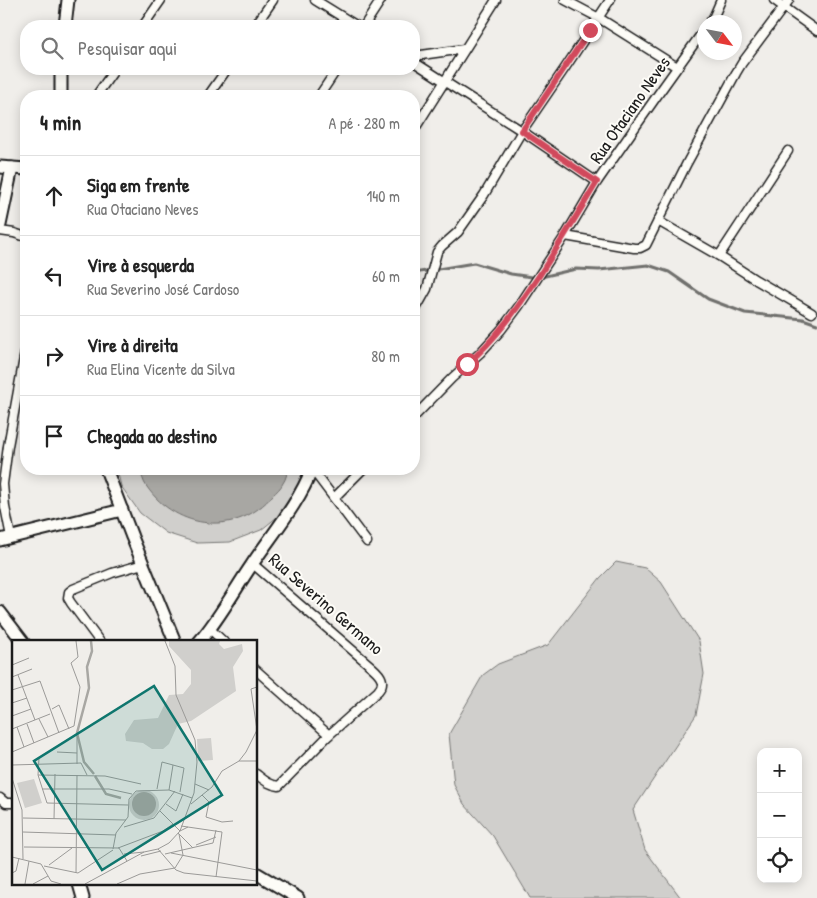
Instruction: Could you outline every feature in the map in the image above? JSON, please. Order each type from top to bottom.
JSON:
[{"type":"street","points":[[66,20],[68,0]]},
{"type":"street","points":[[147,20],[160,0]]},
{"type":"street","points":[[259,20],[273,0]]},
{"type":"street","points":[[315,0],[347,20]]},
{"type":"street","points":[[368,20],[381,0]]},
{"type":"street","points":[[420,120],[496,0]]},
{"type":"street","points":[[566,0],[599,18],[677,67]]},
{"type":"street","points":[[420,302],[439,248],[458,232],[484,195],[522,131],[610,0]]},
{"type":"street","points":[[714,15],[721,0]]},
{"type":"street","points":[[774,0],[817,31]]},
{"type":"street","points":[[564,236],[610,245],[640,248],[646,245],[687,163],[736,73],[789,0]]},
{"type":"street","name":"Rua Otaciano Neves","points":[[420,411],[501,330],[519,306],[597,182],[697,40]]},
{"type":"street","points":[[420,55],[464,49]]},
{"type":"street","points":[[420,66],[597,182]]},
{"type":"street","points":[[61,75],[61,90]]},
{"type":"street","points":[[100,90],[111,75]]},
{"type":"street","points":[[212,90],[223,75]]},
{"type":"street","points":[[323,90],[333,75]]},
{"type":"street","points":[[719,256],[788,151]]},
{"type":"street","points":[[0,167],[20,169]]},
{"type":"street","points":[[0,225],[12,168]]},
{"type":"street","points":[[658,221],[812,313]]},
{"type":"street","points":[[0,231],[20,235]]},
{"type":"street","points":[[20,379],[3,484],[6,538],[122,510]]},
{"type":"street","points":[[108,475],[174,640]]},
{"type":"street","name":"Rua Severino Germano","points":[[201,640],[300,495],[309,475]]},
{"type":"street","points":[[317,475],[367,542]]},
{"type":"street","points":[[334,498],[357,475]]},
{"type":"street","points":[[99,640],[71,603],[68,598],[69,592],[112,573],[144,564]]},
{"type":"street","name":"Rua Severino Germano","points":[[253,564],[382,678],[382,687],[329,735]]},
{"type":"street","points":[[0,612],[21,640]]},
{"type":"street","points":[[210,629],[222,640]]},
{"type":"street","points":[[258,672],[329,735],[279,786],[273,786],[258,776]]},
{"type":"street","points":[[0,798],[6,803],[12,803]]},
{"type":"street","points":[[258,875],[298,898]]},
{"type":"shaded area","points":[[118,475],[304,475],[287,509],[261,530],[230,542],[197,543],[166,533],[140,513],[121,486]]},
{"type":"shaded area","points":[[142,475],[287,475],[281,487],[259,508],[243,518],[226,522],[208,523],[191,520],[174,512],[160,501],[146,485]]},
{"type":"shaded area","points":[[616,562],[645,568],[661,582],[699,641],[704,674],[696,715],[633,810],[645,850],[681,898],[530,898],[493,836],[464,804],[454,785],[449,734],[483,675],[498,664],[548,645],[600,578]]},
{"type":"waterway","points":[[420,272],[474,263],[511,274],[532,277]]},
{"type":"waterway","points":[[541,277],[576,269],[599,270],[648,265],[669,272],[708,299],[745,313],[803,319],[817,324]]},
{"type":"route","points":[[467,364],[492,341],[519,306],[597,182],[522,131],[590,30]]}]
